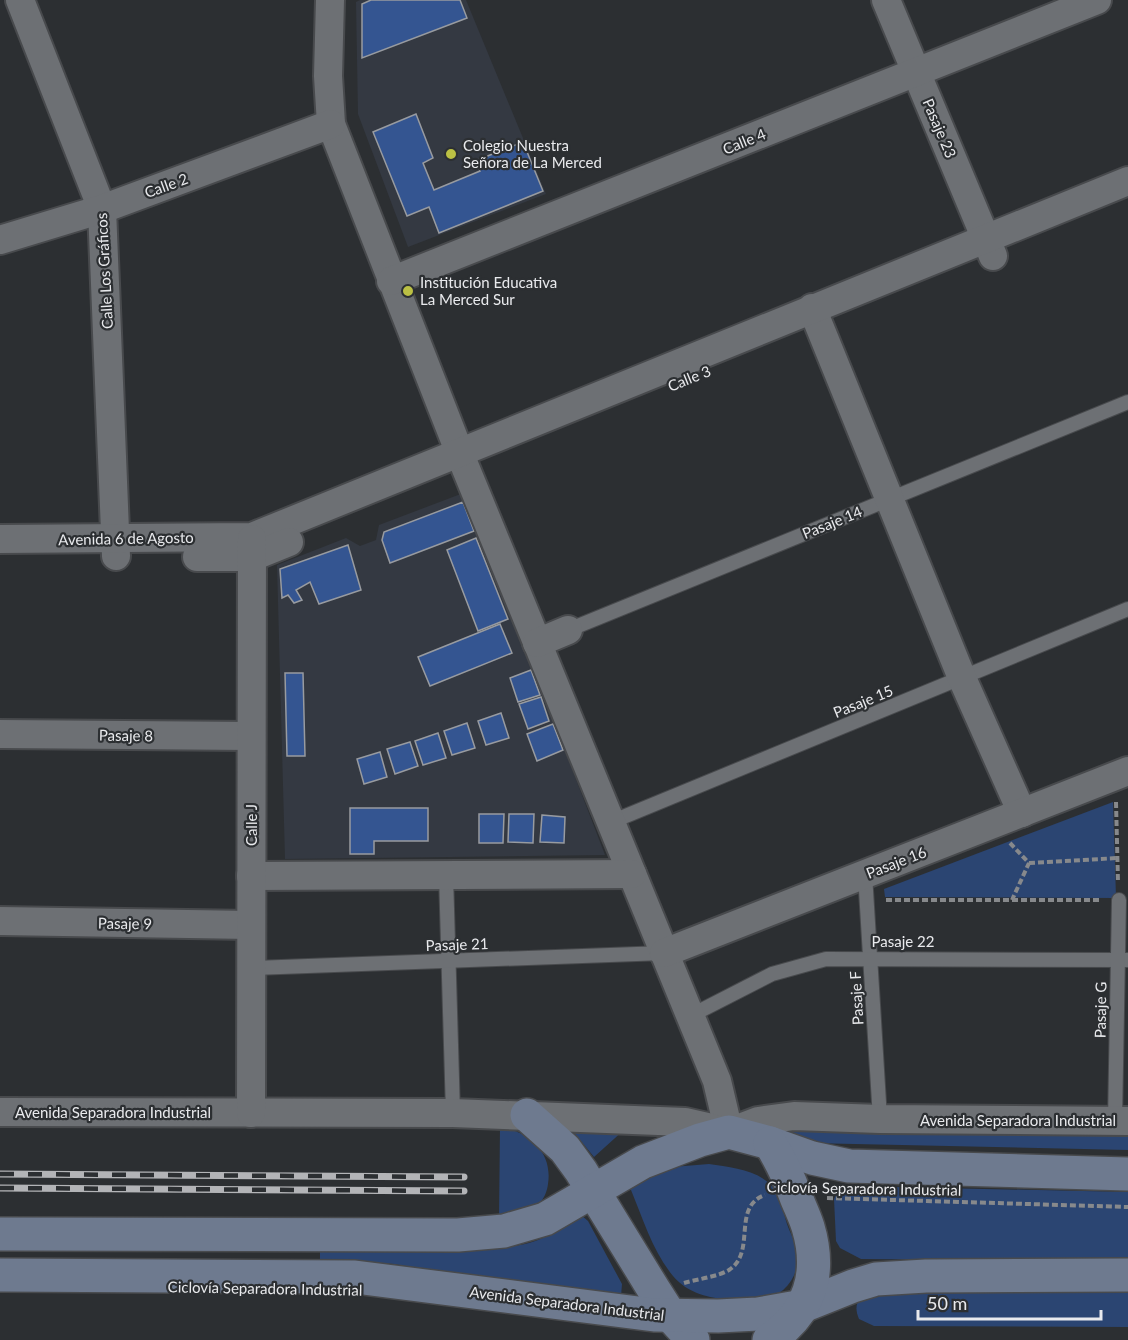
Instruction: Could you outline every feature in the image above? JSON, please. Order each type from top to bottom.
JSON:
[{"type":"main road","points":[[527,1115],[565,1149],[593,1190],[662,1303],[693,1340]]},
{"type":"main road","name":"Avenida Separadora Industrial","points":[[0,1234],[458,1235],[504,1231],[545,1220],[644,1162],[700,1140],[729,1132],[812,1158],[849,1166],[1128,1174]]},
{"type":"main road","points":[[770,1143],[790,1179],[808,1225],[815,1262],[812,1284],[803,1306],[792,1322],[770,1340]]},
{"type":"main road","name":"Avenida Separadora Industrial","points":[[0,1275],[355,1276],[654,1315],[662,1303],[758,1314],[803,1306],[876,1279],[926,1276],[1128,1275]]},
{"type":"main road","points":[[760,1340],[776,1340]]},
{"type":"street","name":"Calle Los Gráficos","points":[[20,0],[102,209],[116,547]]},
{"type":"street","points":[[330,0],[328,76],[331,124],[463,461],[717,1081],[729,1132]]},
{"type":"street","name":"Pasaje 23","points":[[886,0],[989,248]]},
{"type":"street","name":"Calle 4","points":[[391,281],[1097,0]]},
{"type":"street","name":"Calle 2","points":[[0,240],[102,209],[331,124]]},
{"type":"street","name":"Calle 3","points":[[989,248],[1128,181]]},
{"type":"street","name":"Calle 3","points":[[252,547],[989,248],[1128,202]]},
{"type":"street","points":[[816,317],[962,678],[1022,813]]},
{"type":"street","name":"Avenida 6 de Agosto","points":[[0,539],[116,547],[252,547]]},
{"type":"street","name":"Avenida 6 de Agosto","points":[[0,556],[116,547]]},
{"type":"street","name":"Calle J","points":[[250,1113],[252,547]]},
{"type":"street","name":"Pasaje 14","points":[[537,643],[568,630]]},
{"type":"street","name":"Pasaje 8","points":[[0,734],[251,736]]},
{"type":"street","name":"Pasaje 16","points":[[664,953],[866,887],[1022,813],[1121,774]]},
{"type":"street","points":[[251,876],[632,874]]},
{"type":"street","name":"Pasaje 9","points":[[0,921],[251,925]]},
{"type":"street","name":"Avenida Separadora Industrial","points":[[0,1112],[527,1115],[686,1122],[729,1132],[758,1121],[794,1116],[1122,1121]]},
{"type":"lane","name":"Pasaje 14","points":[[568,630],[1128,402]]},
{"type":"lane","name":"Pasaje 15","points":[[610,822],[1128,609]]},
{"type":"lane","points":[[446,875],[453,1113]]},
{"type":"lane","name":"Pasaje F","points":[[866,887],[880,1119]]},
{"type":"lane","name":"Pasaje G","points":[[1119,900],[1123,959],[1122,1121]]},
{"type":"lane","name":"Pasaje 21","points":[[251,968],[664,953]]},
{"type":"lane","name":"Pasaje 22","points":[[690,1016],[772,974],[826,959],[870,957],[1123,959]]},
{"type":"path","points":[[866,887],[1012,900],[1119,900],[1121,774]]},
{"type":"path","points":[[1006,839],[1029,863],[1118,858]]},
{"type":"path","points":[[1012,900],[1029,863]]},
{"type":"path","name":"Ciclovía Separadora Industrial","points":[[662,1303],[728,1271],[735,1264],[741,1254],[746,1215],[750,1205],[756,1198],[765,1194],[796,1197],[1128,1207]]},
{"type":"shaded area","name":"Colegio Nuestra Señora de La Merced","points":[[360,0],[466,0],[546,194],[408,247],[358,114],[356,2]]},
{"type":"shaded area","points":[[466,492],[605,855],[285,859],[277,565],[346,538],[360,546],[376,540],[379,525]]},
{"type":"shaded area","points":[[1113,802],[1116,898],[885,897],[884,889]]},
{"type":"shaded area","points":[[500,1127],[520,1134],[537,1145],[547,1162],[549,1173],[546,1193],[538,1205],[499,1219]]},
{"type":"shaded area","points":[[788,1127],[1128,1130],[1128,1150],[808,1143],[785,1132]]},
{"type":"shaded area","points":[[571,1129],[625,1129],[594,1157]]},
{"type":"shaded area","points":[[709,1164],[740,1169],[763,1178],[773,1187],[778,1197],[798,1259],[797,1268],[789,1284],[775,1296],[750,1301],[722,1299],[699,1294],[685,1287],[673,1276],[654,1246],[630,1183],[648,1169]]},
{"type":"shaded area","points":[[846,1186],[1128,1192],[1128,1261],[861,1259],[840,1248],[836,1241],[834,1199],[838,1191]]},
{"type":"shaded area","points":[[581,1215],[588,1221],[622,1284],[621,1296],[551,1291],[394,1264],[320,1259],[320,1250],[491,1250],[505,1248],[543,1238]]},
{"type":"shaded area","points":[[870,1290],[1128,1291],[1128,1327],[874,1326],[859,1319],[856,1309],[860,1299]]},
{"type":"building","points":[[371,0],[460,0],[467,18],[362,58],[362,4]]},
{"type":"building","points":[[416,114],[433,158],[423,163],[434,190],[480,171],[475,161],[523,142],[543,191],[439,233],[429,207],[407,216],[373,132]]},
{"type":"building","points":[[463,502],[474,531],[390,563],[382,540],[384,532]]},
{"type":"building","points":[[476,538],[508,619],[478,631],[447,550]]},
{"type":"building","points":[[348,545],[361,590],[319,604],[310,582],[296,590],[302,600],[294,603],[288,595],[282,598],[280,569]]},
{"type":"building","points":[[500,624],[512,653],[430,686],[418,657]]},
{"type":"building","points":[[531,670],[540,695],[518,702],[510,678]]},
{"type":"building","points":[[285,673],[303,673],[305,756],[287,756]]},
{"type":"building","points":[[541,697],[549,721],[528,729],[519,704]]},
{"type":"building","points":[[501,713],[509,738],[486,745],[478,721]]},
{"type":"building","points":[[467,723],[475,748],[452,755],[444,731]]},
{"type":"building","points":[[553,724],[563,750],[537,761],[527,734]]},
{"type":"building","points":[[438,733],[446,758],[423,765],[415,741]]},
{"type":"building","points":[[410,742],[418,766],[395,774],[387,749]]},
{"type":"building","points":[[380,752],[387,777],[364,784],[357,759]]},
{"type":"building","points":[[350,808],[428,808],[428,841],[374,841],[374,854],[350,854]]},
{"type":"building","points":[[479,814],[504,814],[503,843],[479,843]]},
{"type":"building","points":[[509,814],[534,814],[533,843],[508,842]]},
{"type":"building","points":[[542,815],[565,817],[564,843],[540,842]]},
{"type":"railway","points":[[0,1174],[464,1177]]},
{"type":"railway","points":[[0,1188],[464,1191]]},
{"type":"place","name":"Colegio Nuestra Señora de La Merced","points":[[451,154]]},
{"type":"place","name":"Institución Educativa La Merced Sur","points":[[408,291]]}]
